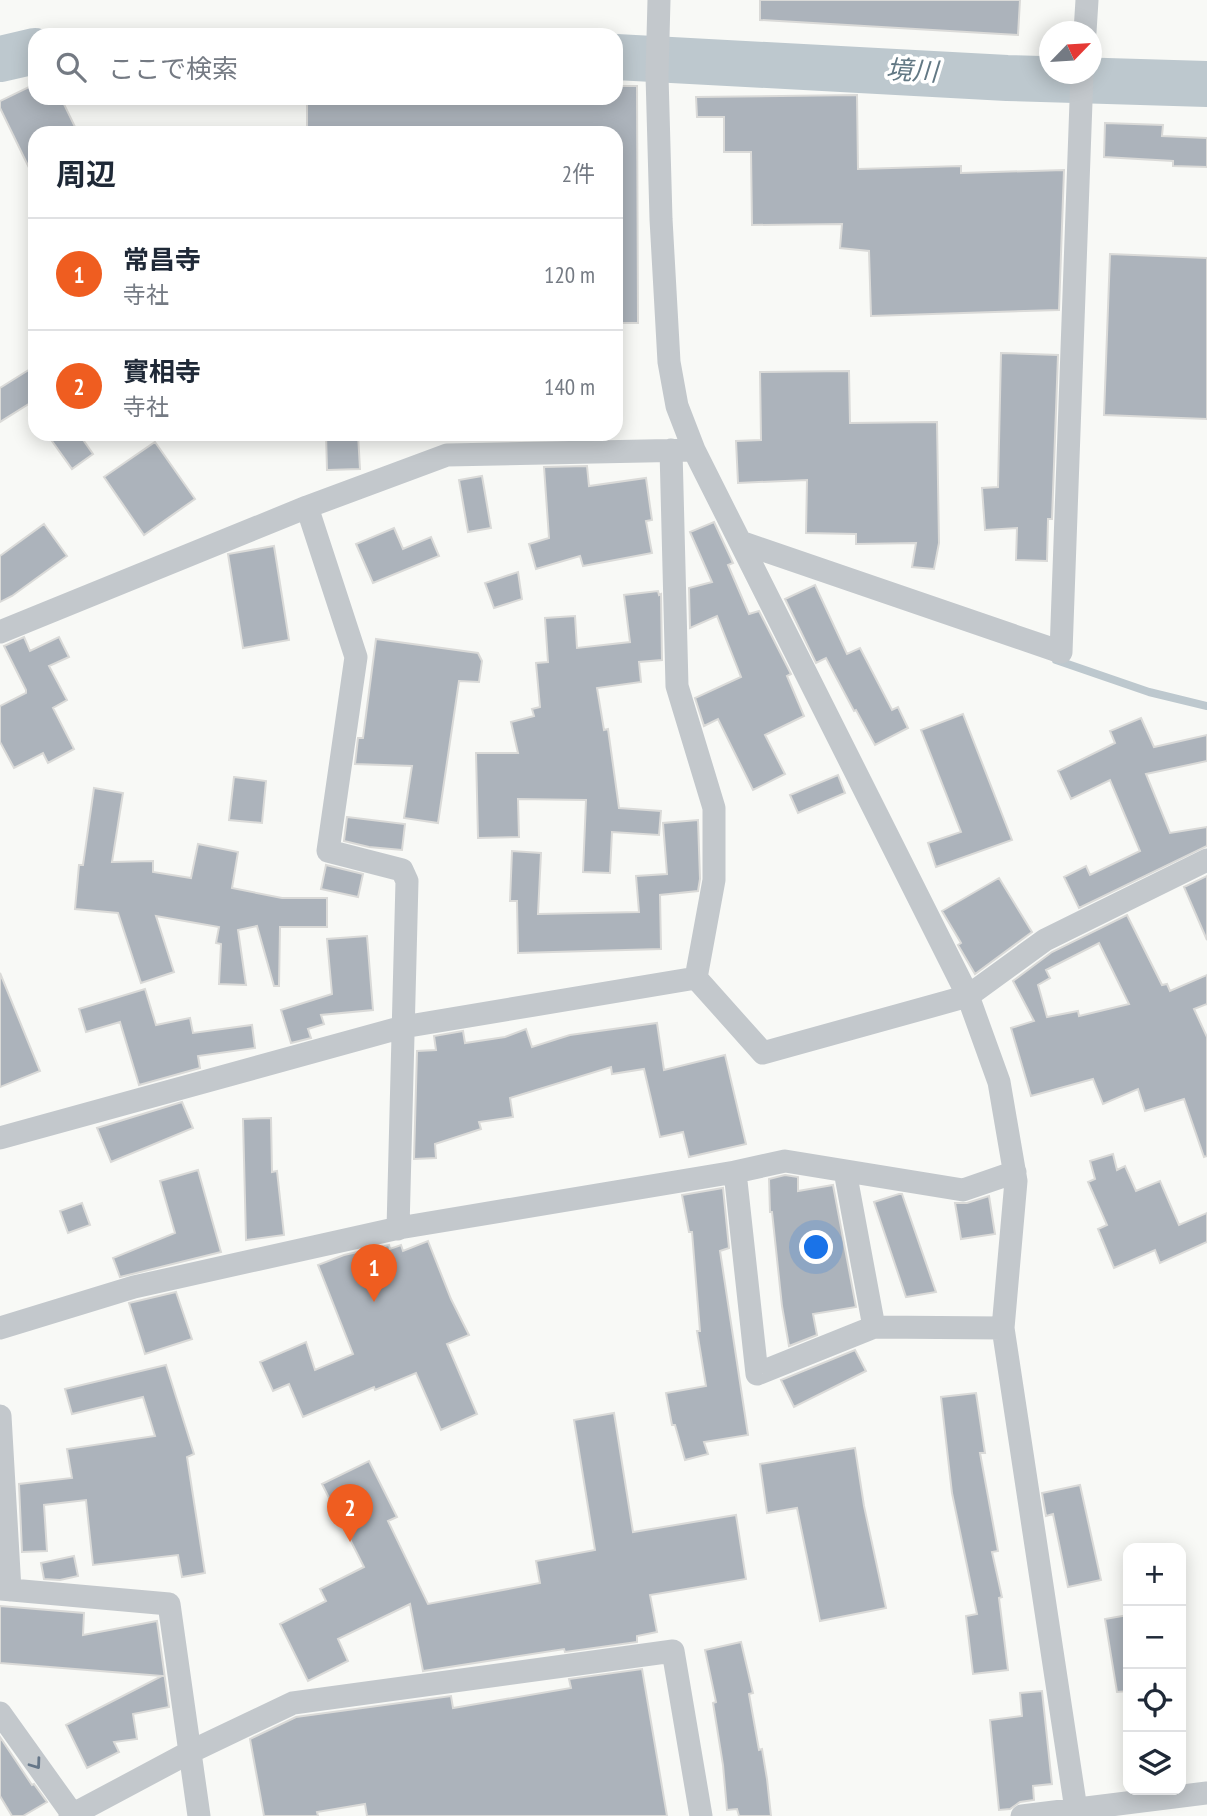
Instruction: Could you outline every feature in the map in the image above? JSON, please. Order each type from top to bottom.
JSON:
[{"type":"street","points":[[659,0],[657,75],[661,219],[668,362],[677,406],[694,450],[968,996],[999,1082],[1016,1181],[1003,1328],[1076,1812]]},
{"type":"street","points":[[1086,21],[1087,0]]},
{"type":"street","points":[[743,543],[1060,652],[1081,84]]},
{"type":"street","points":[[671,450],[677,686],[714,808],[714,880],[696,978]]},
{"type":"street","points":[[0,632],[307,507],[447,455],[694,450]]},
{"type":"street","points":[[307,507],[356,657],[328,851],[402,870],[407,881],[398,1229]]},
{"type":"street","points":[[696,978],[763,1053],[968,996],[1045,940],[1207,860]]},
{"type":"street","points":[[0,1138],[403,1027],[696,978]]},
{"type":"street","points":[[0,1328],[134,1287],[398,1229],[735,1172],[785,1161],[962,1190],[1015,1172]]},
{"type":"street","points":[[845,1171],[874,1327]]},
{"type":"street","points":[[735,1172],[757,1374],[874,1327],[1003,1328]]},
{"type":"street","points":[[0,1416],[5,1590],[169,1604],[199,1816]]},
{"type":"street","points":[[0,1713],[71,1815],[190,1752],[293,1703],[673,1651],[701,1816]]},
{"type":"street","points":[[1021,1816],[1076,1812],[1207,1793]]},
{"type":"building","points":[[760,0],[1020,0],[1018,35],[760,20]]},
{"type":"building","points":[[623,86],[637,86],[638,323],[623,323],[623,126],[307,126],[307,105],[623,105]]},
{"type":"building","points":[[28,87],[28,105],[64,105],[75,126],[28,126],[28,166],[0,108],[0,101]]},
{"type":"building","points":[[857,95],[858,169],[961,166],[961,173],[1064,170],[1059,310],[871,316],[869,251],[840,248],[842,224],[752,225],[751,152],[724,152],[724,117],[697,117],[696,97]]},
{"type":"building","points":[[1105,123],[1163,125],[1162,136],[1207,138],[1207,167],[1173,166],[1173,161],[1104,157]]},
{"type":"building","points":[[1110,254],[1207,258],[1207,419],[1104,415]]},
{"type":"building","points":[[1001,353],[1058,355],[1052,519],[1048,519],[1047,561],[1016,560],[1017,528],[985,530],[982,488],[998,487]]},
{"type":"building","points":[[28,370],[28,404],[0,422],[0,388]]},
{"type":"building","points":[[849,371],[850,423],[937,422],[939,543],[934,569],[912,567],[916,543],[856,544],[856,534],[806,533],[807,480],[738,483],[736,441],[761,440],[760,372]]},
{"type":"building","points":[[52,441],[84,441],[93,454],[72,469]]},
{"type":"building","points":[[326,441],[358,441],[360,469],[327,470]]},
{"type":"building","points":[[155,442],[195,499],[144,535],[104,477]]},
{"type":"building","points":[[587,466],[589,486],[646,478],[652,520],[646,521],[652,553],[583,566],[580,556],[536,569],[529,544],[549,538],[544,467]]},
{"type":"building","points":[[482,476],[491,528],[468,532],[459,480]]},
{"type":"building","points":[[714,522],[733,563],[728,565],[749,614],[759,611],[791,674],[787,676],[804,716],[765,735],[785,774],[753,790],[718,719],[704,726],[695,698],[741,677],[717,616],[690,628],[689,588],[712,582],[690,532]]},
{"type":"building","points":[[44,524],[67,556],[0,602],[0,556]]},
{"type":"building","points":[[394,528],[403,549],[431,537],[439,556],[373,583],[356,544]]},
{"type":"building","points":[[274,546],[289,640],[243,648],[228,554]]},
{"type":"building","points":[[518,572],[522,599],[494,608],[485,583]]},
{"type":"building","points":[[815,585],[847,654],[860,648],[892,710],[898,707],[908,728],[875,745],[826,658],[816,663],[785,599]]},
{"type":"building","points":[[658,591],[659,595],[661,594],[662,660],[639,662],[641,682],[597,688],[604,730],[608,729],[619,808],[661,811],[659,835],[612,832],[610,873],[583,872],[586,800],[518,799],[519,837],[478,838],[476,753],[518,753],[511,722],[534,716],[532,709],[540,707],[536,663],[548,662],[545,618],[575,616],[577,648],[630,642],[624,595]]},
{"type":"building","points":[[24,637],[30,651],[59,637],[69,657],[49,666],[67,700],[53,708],[74,749],[48,763],[43,753],[14,768],[0,742],[0,706],[26,693],[26,690],[4,646]]},
{"type":"building","points":[[376,639],[478,653],[482,661],[479,682],[459,681],[438,823],[404,818],[412,766],[355,764],[358,738],[363,738]]},
{"type":"building","points":[[963,714],[1012,840],[936,867],[928,843],[961,832],[921,730]]},
{"type":"building","points":[[1141,718],[1154,747],[1207,735],[1207,761],[1146,774],[1170,833],[1207,827],[1207,846],[1079,908],[1064,877],[1086,866],[1090,875],[1140,851],[1110,780],[1071,799],[1058,771],[1115,743],[1110,731]]},
{"type":"building","points":[[838,775],[845,793],[798,813],[790,795]]},
{"type":"building","points":[[234,777],[266,781],[262,823],[229,820]]},
{"type":"building","points":[[94,788],[123,793],[112,862],[153,861],[153,872],[191,878],[198,844],[238,852],[232,888],[282,898],[327,898],[327,927],[280,927],[279,986],[274,986],[257,926],[238,930],[246,985],[219,984],[221,944],[216,943],[219,927],[156,916],[174,972],[141,983],[118,913],[75,909],[79,865],[83,865]]},
{"type":"building","points":[[347,817],[405,824],[402,850],[344,841]]},
{"type":"building","points":[[698,820],[698,891],[660,895],[661,949],[518,953],[517,901],[510,901],[512,851],[541,853],[538,914],[639,912],[636,876],[667,874],[663,823]]},
{"type":"building","points":[[326,865],[363,874],[358,897],[321,889]]},
{"type":"building","points":[[1207,876],[1207,940],[1184,887]]},
{"type":"building","points":[[999,878],[1032,932],[975,974],[942,911]]},
{"type":"building","points":[[1127,915],[1162,985],[1167,984],[1170,991],[1207,975],[1207,1004],[1194,1009],[1207,1037],[1207,1156],[1204,1157],[1184,1099],[1145,1111],[1138,1089],[1103,1104],[1093,1079],[1031,1096],[1011,1028],[1034,1021],[1013,981],[1052,952]],"holes":[[[1099,943],[1129,1004],[1079,1016],[1078,1011],[1047,1017],[1038,985],[1050,978],[1046,970]]]},
{"type":"building","points":[[367,936],[373,1010],[321,1015],[324,1024],[308,1029],[311,1038],[291,1043],[281,1010],[332,994],[327,939]]},
{"type":"building","points":[[0,973],[40,1071],[0,1087]]},
{"type":"building","points":[[145,989],[156,1025],[190,1018],[193,1033],[252,1025],[255,1048],[198,1056],[200,1068],[139,1085],[120,1022],[86,1032],[79,1009]]},
{"type":"building","points":[[657,1023],[664,1070],[725,1055],[746,1144],[689,1157],[683,1132],[660,1137],[644,1069],[612,1074],[611,1067],[510,1098],[513,1117],[479,1122],[481,1129],[435,1144],[436,1158],[414,1159],[417,1051],[436,1050],[434,1036],[463,1031],[465,1043],[505,1037],[526,1029],[532,1047],[570,1035]]},
{"type":"building","points":[[182,1102],[193,1128],[111,1162],[97,1128]]},
{"type":"building","points":[[271,1118],[272,1172],[277,1171],[284,1235],[246,1240],[243,1119]]},
{"type":"building","points":[[1113,1154],[1117,1170],[1125,1166],[1136,1191],[1160,1181],[1179,1225],[1207,1213],[1207,1242],[1160,1263],[1155,1250],[1114,1268],[1098,1229],[1107,1225],[1088,1182],[1095,1179],[1090,1161]]},
{"type":"building","points":[[198,1170],[221,1252],[120,1277],[113,1258],[175,1233],[160,1181]]},
{"type":"building","points":[[785,1175],[798,1177],[798,1191],[833,1185],[856,1307],[813,1314],[817,1335],[789,1346],[770,1212],[769,1179]]},
{"type":"building","points":[[723,1188],[729,1248],[720,1251],[748,1435],[704,1442],[708,1454],[685,1460],[675,1425],[672,1425],[666,1393],[706,1386],[697,1331],[700,1331],[692,1232],[689,1232],[682,1195]]},
{"type":"building","points":[[902,1194],[936,1292],[906,1297],[874,1202]]},
{"type":"building","points":[[989,1196],[995,1234],[961,1239],[955,1203],[967,1203]]},
{"type":"building","points":[[82,1203],[90,1225],[68,1233],[60,1211]]},
{"type":"building","points":[[428,1241],[451,1299],[469,1335],[447,1344],[477,1414],[441,1430],[416,1373],[375,1390],[374,1387],[303,1417],[289,1384],[273,1391],[260,1362],[306,1342],[315,1370],[353,1354],[318,1265],[344,1255],[389,1245],[390,1249],[401,1245],[403,1251]]},
{"type":"building","points":[[176,1292],[192,1339],[145,1354],[129,1303]]},
{"type":"building","points":[[855,1350],[866,1371],[794,1407],[781,1380]]},
{"type":"building","points":[[166,1365],[194,1454],[187,1457],[205,1573],[182,1577],[178,1555],[93,1565],[86,1500],[44,1505],[47,1551],[22,1552],[19,1484],[72,1478],[67,1449],[155,1436],[143,1397],[72,1414],[65,1389]]},
{"type":"building","points":[[976,1393],[985,1453],[980,1453],[998,1551],[992,1552],[1002,1597],[999,1598],[1008,1670],[973,1674],[966,1616],[977,1614],[952,1493],[941,1397]]},
{"type":"building","points":[[614,1413],[633,1532],[736,1515],[746,1579],[650,1595],[657,1632],[637,1636],[637,1642],[565,1652],[564,1649],[423,1671],[410,1604],[338,1639],[348,1661],[308,1681],[280,1624],[326,1601],[320,1589],[364,1567],[322,1484],[369,1461],[397,1517],[388,1521],[428,1604],[540,1583],[536,1561],[595,1550],[574,1420]]},
{"type":"building","points":[[855,1448],[864,1506],[886,1608],[820,1621],[797,1508],[767,1513],[760,1464]]},
{"type":"building","points":[[1080,1485],[1101,1580],[1068,1587],[1053,1514],[1046,1516],[1042,1493]]},
{"type":"building","points":[[74,1556],[78,1576],[60,1580],[44,1579],[41,1563]]},
{"type":"building","points":[[0,1606],[84,1613],[83,1635],[157,1621],[169,1707],[133,1714],[137,1739],[114,1742],[119,1752],[87,1768],[66,1725],[162,1676],[0,1663]]},
{"type":"building","points":[[1123,1616],[1123,1691],[1117,1692],[1105,1619]]},
{"type":"building","points":[[741,1642],[753,1693],[749,1694],[759,1750],[762,1749],[771,1816],[739,1816],[737,1809],[727,1810],[713,1703],[716,1702],[705,1650]]},
{"type":"building","points":[[642,1669],[667,1816],[367,1816],[365,1804],[317,1812],[318,1816],[264,1816],[250,1739],[296,1717],[451,1696],[453,1708],[571,1688],[569,1679]]},
{"type":"building","points":[[1042,1691],[1052,1784],[1033,1786],[1034,1800],[999,1810],[990,1720],[1022,1716],[1020,1693]]},
{"type":"building","points":[[0,1737],[32,1785],[34,1784],[47,1802],[23,1816],[12,1816],[0,1796]]},
{"type":"waterway","name":"境川","points":[[0,59],[28,53]]},
{"type":"waterway","name":"境川","points":[[623,57],[1007,78],[1207,84]]},
{"type":"waterway","points":[[1056,660],[1149,692],[1207,706]]},
{"type":"place","name":"常昌寺","points":[[374,1302]]},
{"type":"place","name":"實相寺","points":[[350,1542]]}]
